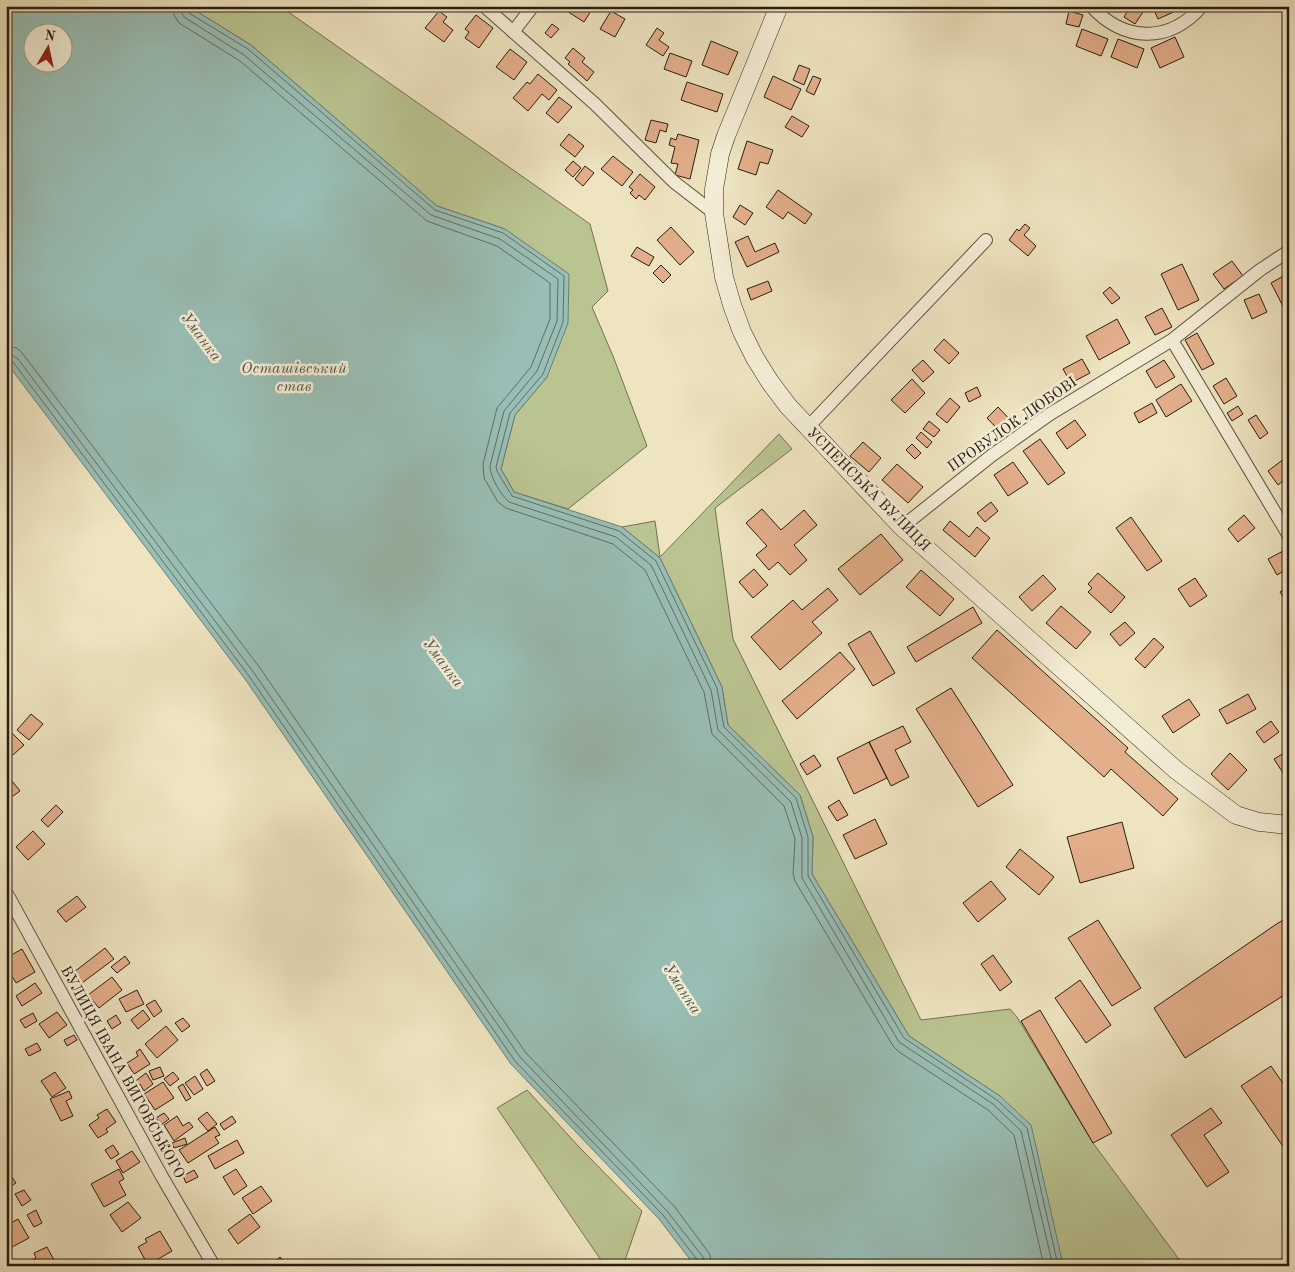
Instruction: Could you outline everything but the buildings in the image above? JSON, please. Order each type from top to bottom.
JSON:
[{"type":"street","points":[[484,6],[595,104],[674,182],[714,213]]},
{"type":"street","points":[[513,32],[533,6]]},
{"type":"street","name":"УСПЕНСЬКА ВУЛИЦЯ","points":[[779,6],[726,136],[720,154],[714,189],[714,213],[724,278],[742,332],[755,358],[788,406],[902,527],[1176,770],[1236,815],[1259,822],[1289,825]]},
{"type":"street","points":[[1091,6],[1111,24],[1131,32],[1152,34],[1180,26],[1202,6]]},
{"type":"street","points":[[808,428],[986,240]]},
{"type":"street","name":"ПРОВУЛОК ЛЮБОВІ","points":[[902,527],[977,467],[1050,414],[1172,340],[1260,270],[1289,251]]},
{"type":"street","points":[[1172,340],[1289,536]]},
{"type":"street","name":"ВУЛИЦЯ ІВАНА ВИГОВСЬКОГО","points":[[6,892],[161,1175],[214,1266]]},
{"type":"green space","points":[[188,6],[280,6],[590,224],[608,291],[592,307],[647,446],[568,509],[514,492],[501,469],[515,415],[547,377],[505,229],[437,206],[251,45]]},
{"type":"green space","points":[[779,434],[792,449],[715,508],[733,639],[921,1020],[1010,1009],[1017,1017],[1093,1143],[1184,1266],[1066,1266],[1062,1260],[1000,1096],[909,1036],[812,874],[813,837],[800,795],[728,725],[722,687],[660,558],[622,527],[655,521],[660,557]]},
{"type":"green space","points":[[527,1090],[581,1149],[642,1211],[623,1266],[605,1266],[497,1108]]},
{"type":"water","name":"Осташівський став","points":[[6,6],[188,6],[251,45],[437,206],[505,229],[569,274],[568,323],[547,377],[515,415],[501,469],[514,492],[622,527],[660,558],[722,687],[728,725],[800,795],[813,837],[812,874],[909,1036],[1000,1096],[1031,1125],[1062,1260],[1066,1266],[695,1266],[659,1219],[511,1064],[245,679],[6,362]]},
{"type":"water label","name":"Уманка","points":[[202,336]]},
{"type":"water label","name":"Уманка","points":[[444,662]]},
{"type":"water label","name":"Уманка","points":[[683,988]]}]
